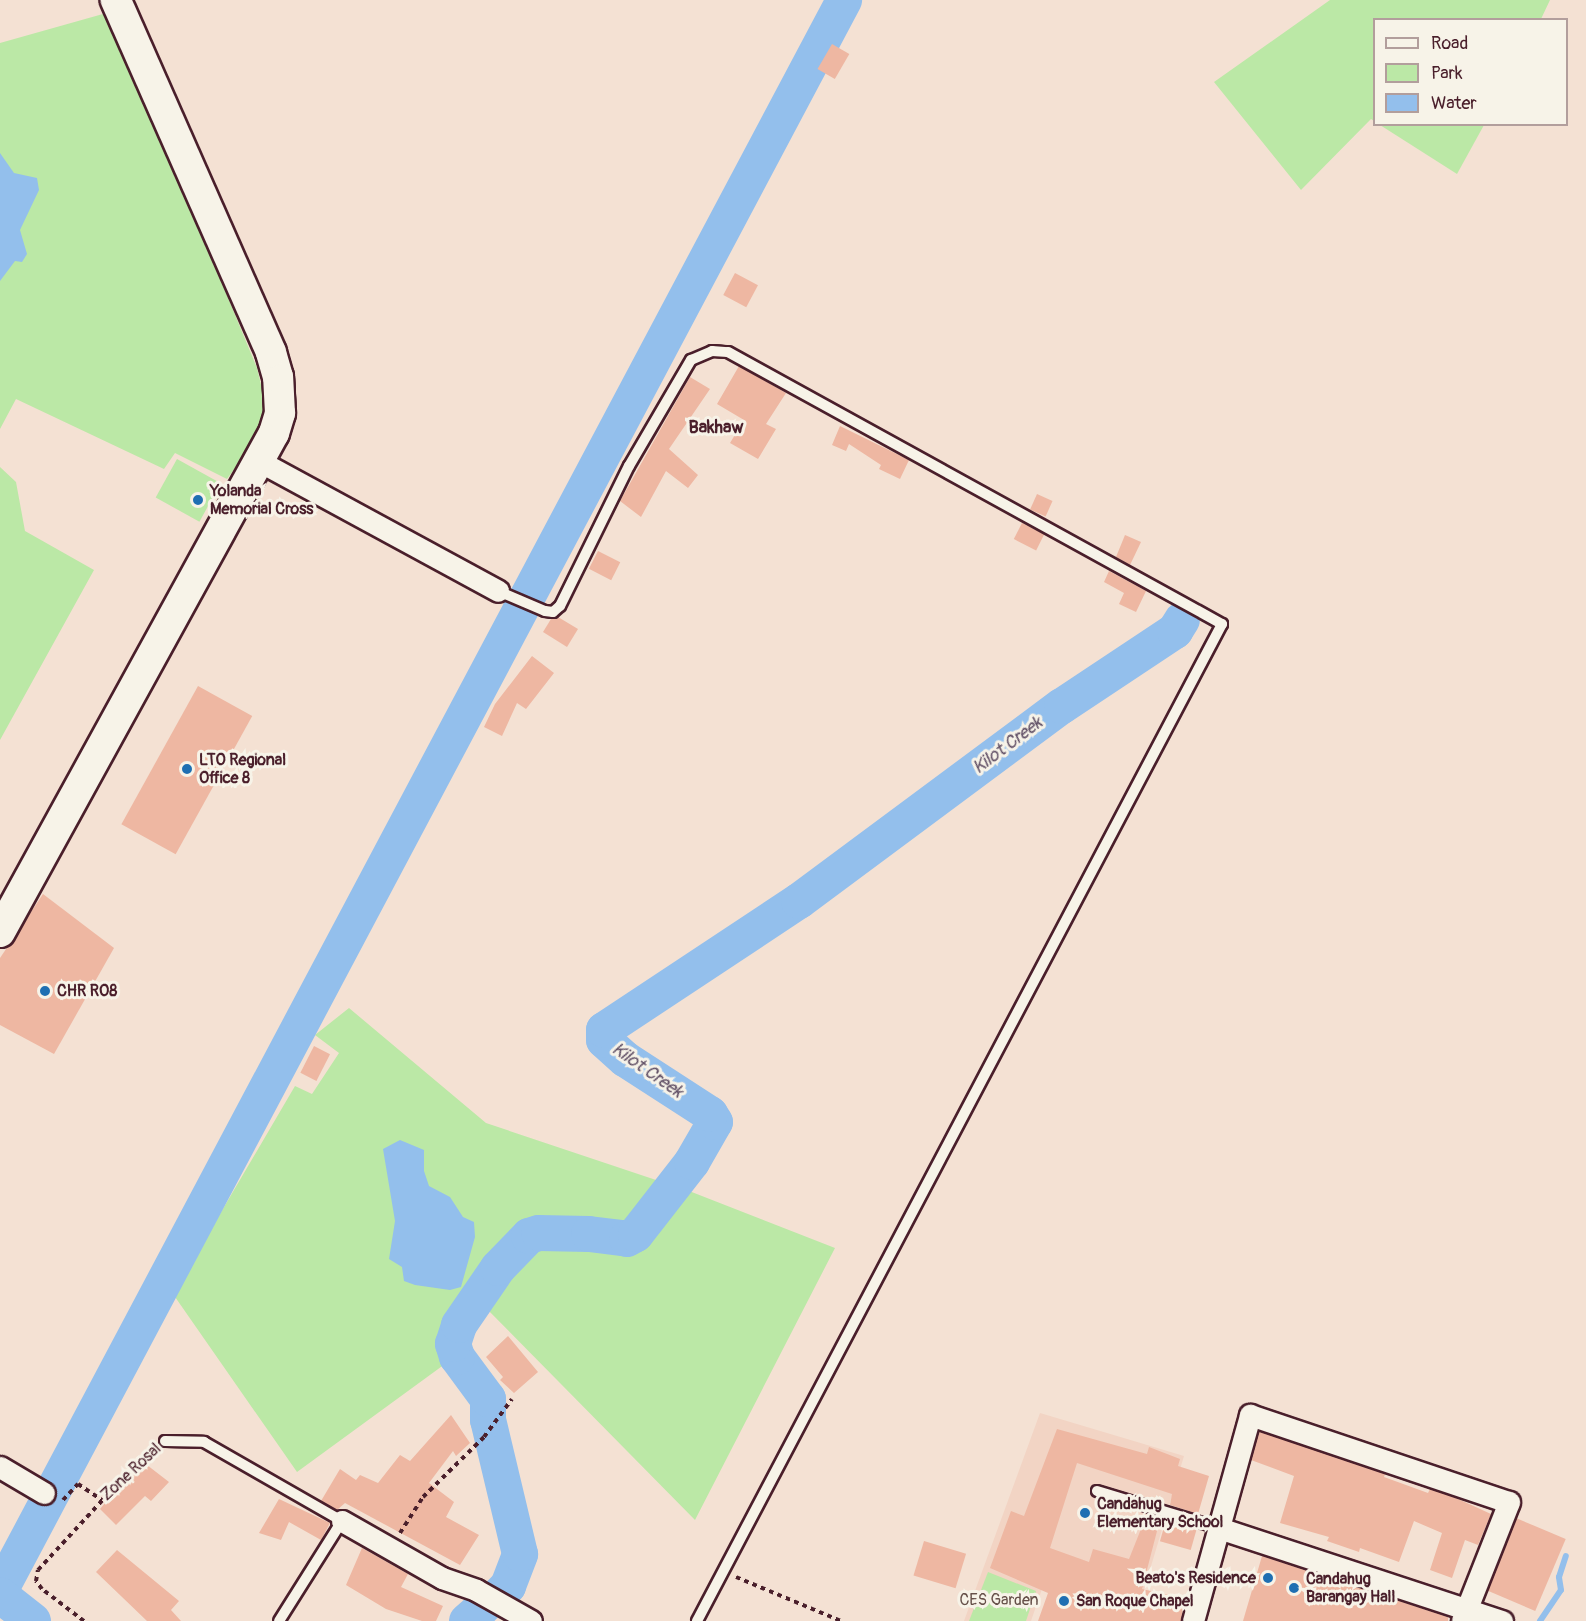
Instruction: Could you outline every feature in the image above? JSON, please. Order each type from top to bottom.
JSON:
[{"type":"street","points":[[0,932],[259,461],[280,413],[278,377],[271,352],[116,0]]},
{"type":"street","points":[[259,461],[498,591]]},
{"type":"street","points":[[1193,1621],[1250,1415],[1509,1502],[1465,1614]]},
{"type":"street","points":[[0,1467],[53,1498]]},
{"type":"street","name":"Zone Rosal","points":[[342,1521],[391,1546],[442,1578],[476,1590],[531,1621]]},
{"type":"street","points":[[1219,1528],[1465,1614],[1502,1621]]},
{"type":"lane","points":[[498,591],[544,611],[552,612],[560,606],[629,466],[691,360],[712,351],[728,352],[1222,624],[697,1621]]},
{"type":"lane","name":"Zone Rosal","points":[[165,1441],[204,1442],[342,1521]]},
{"type":"lane","points":[[1097,1491],[1219,1528]]},
{"type":"lane","points":[[279,1621],[342,1521]]},
{"type":"path","points":[[391,1546],[423,1497],[484,1437],[512,1399]]},
{"type":"path","name":"Zone Rosal","points":[[84,1621],[42,1589],[36,1581],[38,1570],[102,1500],[165,1441]]},
{"type":"path","points":[[53,1498],[78,1484],[102,1500]]},
{"type":"path","points":[[723,1571],[841,1621]]},
{"type":"shaded area","name":"Candahug Elementary School","points":[[1040,1413],[1184,1456],[1137,1613],[1043,1586],[1031,1621],[964,1621]]},
{"type":"green space","points":[[1330,0],[1550,0],[1541,18],[1373,18],[1373,120],[1371,119],[1301,190],[1214,82]]},
{"type":"green space","points":[[110,12],[257,368],[265,401],[256,439],[227,479],[175,453],[164,469],[16,399],[0,429],[0,43]]},
{"type":"green space","points":[[1382,126],[1483,126],[1457,174]]},
{"type":"green space","points":[[177,459],[221,483],[199,522],[156,497]]},
{"type":"green space","points":[[0,467],[16,482],[25,531],[94,570],[0,740]]},
{"type":"green space","points":[[349,1008],[486,1123],[659,1181],[627,1224],[531,1221],[521,1227],[483,1267],[449,1317],[437,1343],[445,1364],[297,1472],[173,1294],[295,1086],[312,1094],[339,1053],[315,1035]]},
{"type":"green space","points":[[684,1189],[835,1248],[695,1520],[484,1306],[508,1274],[541,1242],[629,1252],[644,1243]]},
{"type":"green space","name":"CES Garden","points":[[988,1572],[1036,1591],[1026,1621],[969,1621]]},
{"type":"water","points":[[0,153],[14,173],[37,178],[39,190],[20,230],[27,254],[22,262],[15,261],[0,281]]},
{"type":"water","points":[[400,1140],[424,1150],[424,1171],[429,1186],[450,1197],[463,1217],[474,1222],[475,1237],[461,1287],[450,1290],[415,1285],[404,1281],[402,1267],[389,1259],[395,1221],[383,1149]]},
{"type":"building","points":[[832,44],[849,54],[835,79],[818,69]]},
{"type":"building","points":[[735,273],[758,285],[746,307],[723,295]]},
{"type":"building","points":[[739,366],[786,393],[766,424],[776,429],[758,459],[730,443],[744,420],[717,404]]},
{"type":"building","points":[[690,377],[710,389],[669,449],[698,475],[688,488],[666,471],[641,517],[620,501]]},
{"type":"building","points":[[840,426],[909,460],[900,479],[879,469],[881,465],[849,444],[846,451],[832,445]]},
{"type":"building","points":[[1037,494],[1053,501],[1046,516],[1030,510]]},
{"type":"building","points":[[1022,523],[1044,534],[1036,550],[1014,539]]},
{"type":"building","points":[[1125,535],[1141,542],[1130,565],[1116,557]]},
{"type":"building","points":[[598,551],[620,562],[611,580],[589,569]]},
{"type":"building","points":[[1109,571],[1146,591],[1136,612],[1119,604],[1124,593],[1104,582]]},
{"type":"building","points":[[558,617],[578,629],[567,647],[543,632],[551,619]]},
{"type":"building","points":[[532,656],[554,673],[526,709],[517,703],[502,736],[484,727],[495,704]]},
{"type":"building","name":"LTO Regional Office 8","points":[[198,686],[252,716],[176,854],[121,824]]},
{"type":"building","name":"CHR RO8","points":[[43,894],[114,948],[54,1054],[0,1025],[0,958]]},
{"type":"building","points":[[314,1046],[330,1054],[316,1081],[300,1073]]},
{"type":"building","points":[[508,1336],[538,1372],[514,1393],[500,1380],[503,1377],[486,1357]]},
{"type":"building","points":[[451,1415],[470,1443],[456,1456],[453,1451],[429,1483],[454,1502],[446,1517],[479,1535],[460,1565],[345,1503],[337,1510],[321,1501],[340,1469],[356,1480],[360,1475],[378,1483],[400,1455],[410,1461]]},
{"type":"building","points":[[1057,1429],[1147,1454],[1149,1447],[1180,1459],[1178,1466],[1209,1476],[1198,1514],[1170,1505],[1172,1494],[1077,1463],[1050,1548],[1089,1562],[1093,1549],[1129,1559],[1143,1524],[1157,1531],[1142,1589],[1179,1597],[1177,1606],[1183,1608],[1181,1621],[1038,1621],[1048,1593],[990,1568],[1011,1511],[1024,1516]]},
{"type":"building","points":[[1259,1431],[1385,1474],[1384,1477],[1428,1493],[1430,1489],[1456,1498],[1491,1514],[1478,1545],[1465,1540],[1452,1578],[1430,1570],[1442,1533],[1414,1521],[1399,1562],[1360,1548],[1359,1552],[1327,1541],[1329,1537],[1280,1523],[1294,1476],[1251,1460]]},
{"type":"building","points":[[147,1465],[169,1482],[151,1501],[145,1496],[116,1525],[100,1509],[121,1484]]},
{"type":"building","points":[[279,1499],[330,1523],[321,1540],[289,1522],[281,1540],[259,1533]]},
{"type":"building","points":[[1516,1518],[1566,1539],[1535,1611],[1486,1590]]},
{"type":"building","points":[[1166,1520],[1197,1529],[1191,1550],[1160,1541]]},
{"type":"building","points":[[924,1541],[966,1554],[956,1588],[913,1575]]},
{"type":"building","points":[[362,1548],[408,1574],[401,1587],[443,1606],[436,1621],[422,1621],[386,1609],[346,1585]]},
{"type":"building","points":[[117,1550],[179,1601],[171,1610],[181,1621],[147,1621],[96,1572]]},
{"type":"building","points":[[1262,1556],[1448,1617],[1448,1621],[1243,1621]]},
{"type":"waterway","points":[[0,1591],[844,0]]},
{"type":"waterway","name":"Kilot Creek","points":[[499,1595],[508,1586],[520,1554],[488,1420],[488,1399],[457,1357],[453,1344],[459,1325],[498,1268],[529,1236],[539,1233],[589,1234],[627,1239],[636,1234],[692,1162],[715,1122],[710,1114],[625,1059],[604,1040],[604,1030],[799,901],[1062,706],[1175,631],[1182,620]]},
{"type":"waterway","points":[[1540,1621],[1561,1590],[1559,1577],[1566,1556]]},
{"type":"waterway","points":[[0,1595],[33,1621]]},
{"type":"waterway","name":"Kilot Creek","points":[[467,1621],[483,1607]]},
{"type":"place","name":"Yolanda Memorial Cross","points":[[198,500]]},
{"type":"place","name":"LTO Regional Office 8","points":[[187,769]]},
{"type":"place","name":"CHR RO8","points":[[45,991]]},
{"type":"place","name":"Candahug Elementary School","points":[[1085,1513]]},
{"type":"place","name":"Beato's Residence","points":[[1268,1578]]},
{"type":"place","name":"Candahug Barangay Hall","points":[[1294,1588]]},
{"type":"place","name":"San Roque Chapel","points":[[1064,1601]]},
{"type":"district","name":"Bakhaw","points":[[716,428]]}]
